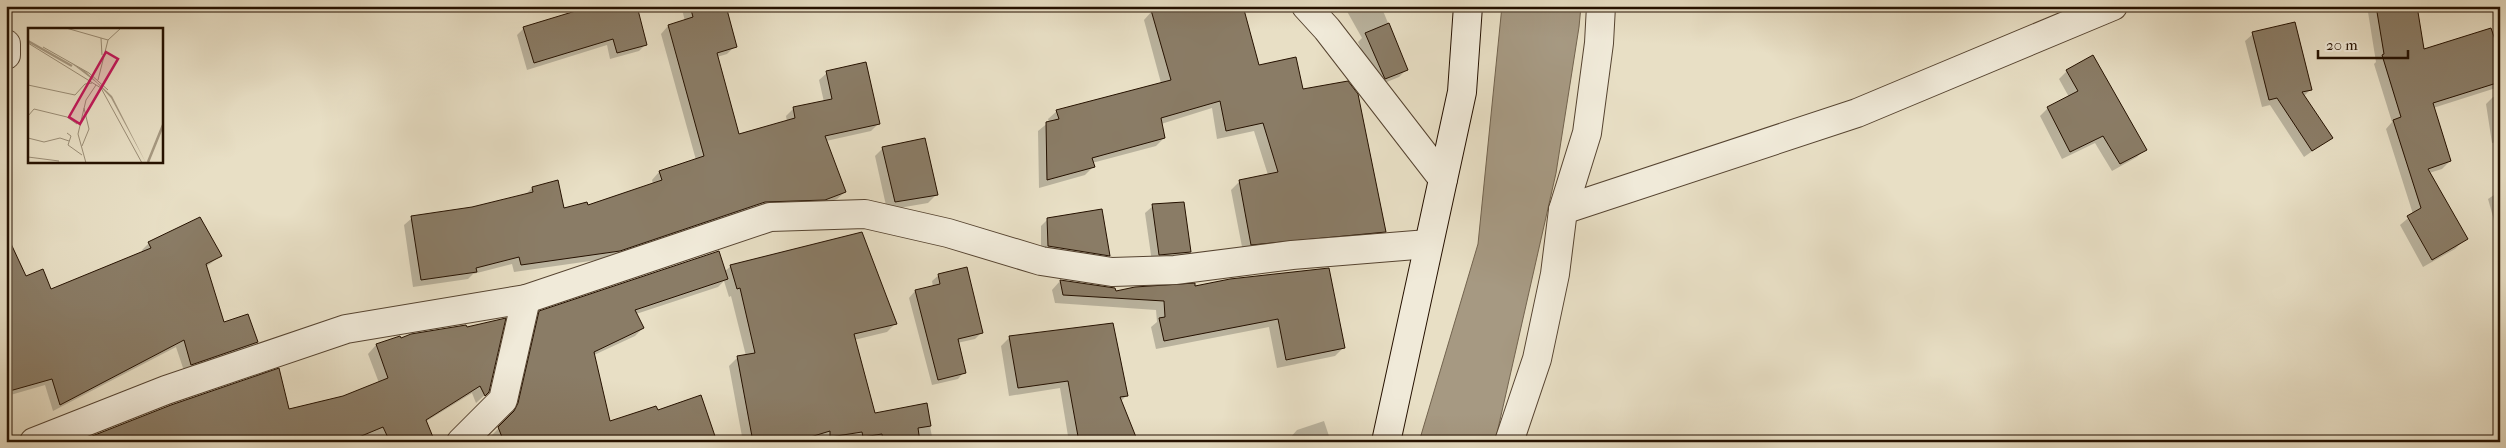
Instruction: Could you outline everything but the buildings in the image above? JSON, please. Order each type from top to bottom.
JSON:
[{"type":"street","points":[[1306,6],[1443,179]]},
{"type":"street","points":[[1386,442],[1462,92],[1468,6]]},
{"type":"street","points":[[1509,442],[1537,359],[1555,274],[1563,210],[1587,133],[1601,6]]},
{"type":"street","points":[[1563,210],[1857,113],[2113,6]]},
{"type":"street","points":[[6,44],[6,55]]},
{"type":"street","points":[[34,442],[166,390],[346,329],[526,299],[770,217],[865,214],[948,233],[1040,262],[1112,272],[1175,270],[1292,255],[1428,244]]},
{"type":"street","points":[[462,442],[503,400],[526,299]]},
{"type":"shaded area","points":[[1502,6],[1581,6],[1556,173],[1495,442],[1419,442],[1478,244]]}]
